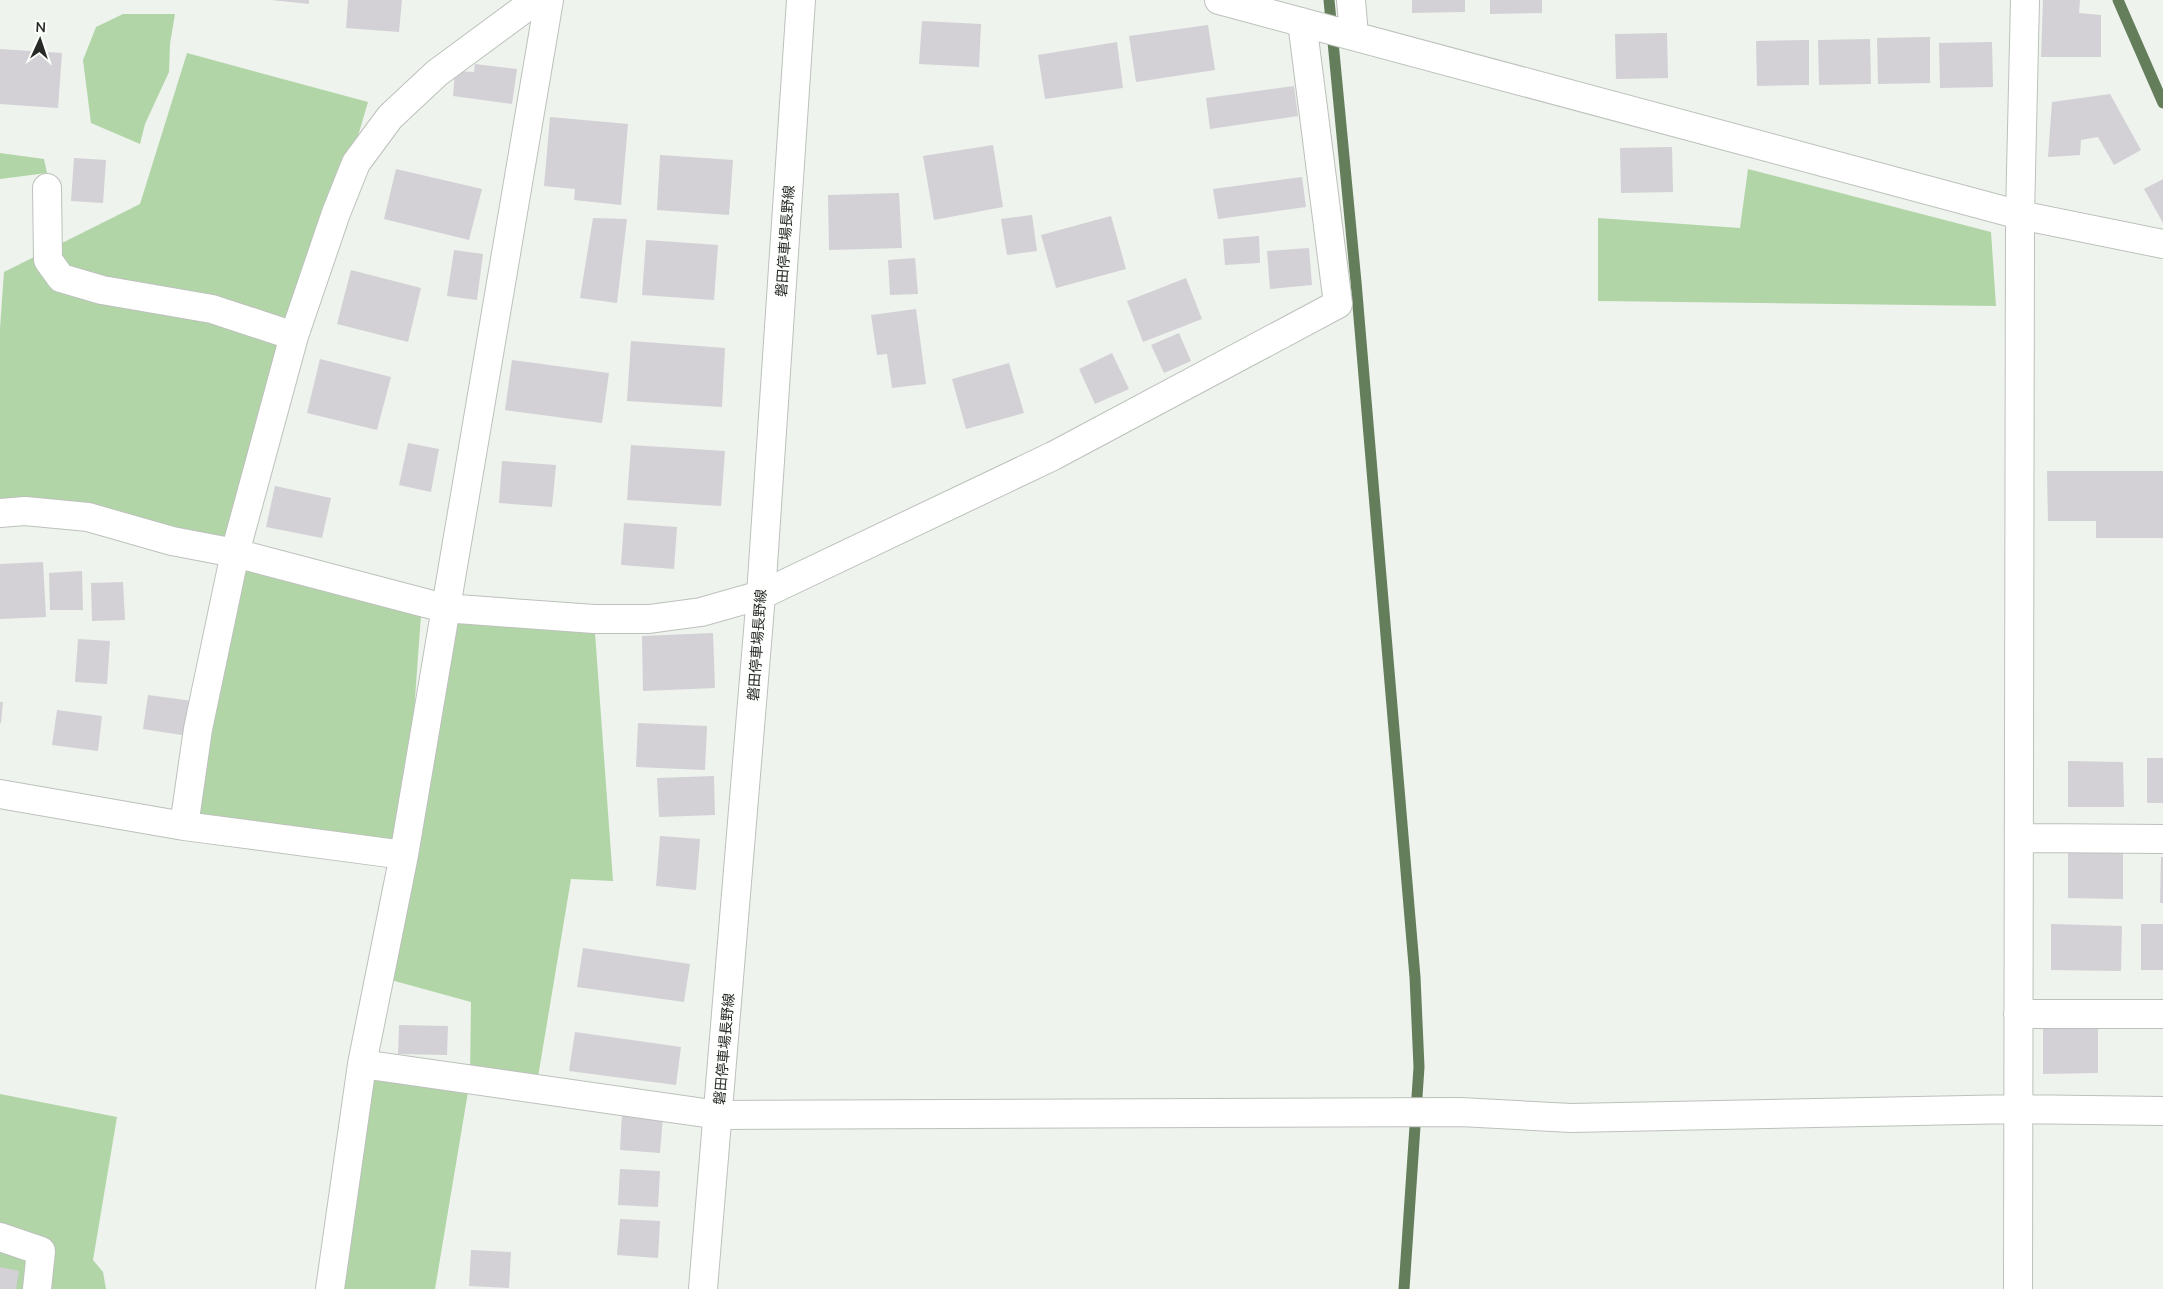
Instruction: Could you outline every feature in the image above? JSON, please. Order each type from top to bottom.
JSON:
[{"type":"street","points":[[184,826],[198,729],[235,553],[294,336],[356,163],[390,117],[438,72],[536,0]]},
{"type":"street","points":[[330,1289],[362,1064],[404,855],[444,608],[549,0]]},
{"type":"street","name":"磐田停車場長野線","points":[[703,1289],[761,595],[801,0]]},
{"type":"street","points":[[1219,0],[2020,215],[2163,244]]},
{"type":"street","points":[[1351,0],[1354,36]]},
{"type":"street","points":[[2018,1289],[2020,215],[2025,0]]},
{"type":"street","points":[[0,513],[25,511],[88,517],[172,541],[235,553],[444,608],[594,619],[649,619],[702,612],[761,595],[1053,456],[1338,304],[1302,22]]},
{"type":"street","points":[[47,188],[48,260],[61,278],[102,290],[212,309],[294,336]]},
{"type":"street","points":[[0,794],[184,826],[404,855]]},
{"type":"street","points":[[2019,838],[2163,839]]},
{"type":"street","points":[[2018,1014],[2163,1014]]},
{"type":"street","points":[[362,1064],[719,1115],[1460,1112],[1571,1118],[2018,1109],[2163,1111]]},
{"type":"street","points":[[0,1237],[42,1251],[37,1289]]},
{"type":"green space","points":[[123,14],[175,14],[170,44],[169,72],[145,124],[140,144],[91,123],[83,60],[96,27]]},
{"type":"green space","points":[[187,53],[368,102],[235,553],[25,511],[0,519],[0,328],[4,272],[140,204]]},
{"type":"green space","points":[[0,153],[44,159],[47,173],[0,179]]},
{"type":"green space","points":[[1748,169],[1991,232],[1996,306],[1598,301],[1598,218],[1740,228]]},
{"type":"green space","points":[[235,553],[422,602],[406,822],[444,608],[594,619],[613,881],[571,879],[536,1089],[470,1080],[435,1289],[330,1289],[362,1064],[470,1079],[471,1002],[380,977],[401,855],[184,826]]},
{"type":"green space","points":[[0,1094],[117,1117],[93,1260],[103,1272],[106,1289],[11,1289],[0,1276]]},
{"type":"building","points":[[271,0],[309,0],[309,4]]},
{"type":"building","points":[[348,0],[402,0],[399,32],[346,28]]},
{"type":"building","points":[[1412,0],[1465,0],[1465,12],[1412,13]]},
{"type":"building","points":[[1490,0],[1542,0],[1542,13],[1490,14]]},
{"type":"building","points":[[2043,0],[2080,0],[2079,13],[2101,15],[2101,57],[2041,57]]},
{"type":"building","points":[[922,21],[981,24],[979,67],[919,64]]},
{"type":"building","points":[[1208,25],[1215,70],[1136,82],[1129,36]]},
{"type":"building","points":[[1667,33],[1668,78],[1616,79],[1615,34]]},
{"type":"building","points":[[1930,37],[1930,83],[1878,84],[1877,38]]},
{"type":"building","points":[[1870,39],[1871,84],[1819,85],[1818,40]]},
{"type":"building","points":[[1809,40],[1809,85],[1757,86],[1756,41]]},
{"type":"building","points":[[1117,42],[1123,88],[1045,99],[1038,55]]},
{"type":"building","points":[[1992,42],[1993,87],[1940,88],[1939,43]]},
{"type":"building","points":[[0,49],[62,53],[58,108],[0,104]]},
{"type":"building","points":[[475,64],[517,69],[512,104],[453,96],[455,71],[474,72]]},
{"type":"building","points":[[1294,86],[1298,116],[1210,129],[1206,98]]},
{"type":"building","points":[[2110,94],[2141,150],[2114,165],[2098,137],[2081,140],[2080,155],[2048,157],[2052,102]]},
{"type":"building","points":[[550,117],[628,124],[621,205],[574,200],[575,189],[544,186]]},
{"type":"building","points":[[993,145],[1003,207],[934,220],[923,156]]},
{"type":"building","points":[[1672,147],[1673,192],[1621,193],[1620,148]]},
{"type":"building","points":[[660,155],[733,160],[729,215],[657,210]]},
{"type":"building","points":[[74,158],[106,160],[103,203],[71,201]]},
{"type":"building","points":[[396,169],[482,189],[469,240],[384,219]]},
{"type":"building","points":[[1302,177],[1306,207],[1218,219],[1213,189]]},
{"type":"building","points":[[2163,179],[2163,223],[2144,189]]},
{"type":"building","points":[[899,193],[902,248],[829,250],[828,195]]},
{"type":"building","points":[[1032,215],[1037,251],[1007,255],[1001,219]]},
{"type":"building","points":[[1111,216],[1126,269],[1056,288],[1041,235]]},
{"type":"building","points":[[593,218],[627,219],[617,303],[580,298]]},
{"type":"building","points":[[1259,236],[1260,263],[1225,265],[1223,239]]},
{"type":"building","points":[[646,240],[718,245],[714,300],[642,295]]},
{"type":"building","points":[[1309,248],[1312,285],[1270,289],[1267,251]]},
{"type":"building","points":[[454,250],[483,254],[477,300],[447,296]]},
{"type":"building","points":[[915,258],[918,294],[890,295],[888,260]]},
{"type":"building","points":[[351,270],[421,288],[408,342],[337,324]]},
{"type":"building","points":[[1186,278],[1202,319],[1143,342],[1127,301]]},
{"type":"building","points":[[916,309],[926,384],[892,388],[887,354],[877,355],[871,315]]},
{"type":"building","points":[[1179,333],[1191,361],[1164,373],[1151,345]]},
{"type":"building","points":[[631,341],[725,348],[722,407],[627,401]]},
{"type":"building","points":[[1112,353],[1129,389],[1095,404],[1079,369]]},
{"type":"building","points":[[320,359],[391,377],[377,430],[307,413]]},
{"type":"building","points":[[512,360],[609,373],[602,423],[505,410]]},
{"type":"building","points":[[1009,363],[1024,413],[966,429],[952,379]]},
{"type":"building","points":[[408,443],[439,449],[431,492],[399,485]]},
{"type":"building","points":[[631,445],[725,451],[721,506],[627,500]]},
{"type":"building","points":[[502,461],[556,465],[552,507],[499,503]]},
{"type":"building","points":[[2047,471],[2163,471],[2163,538],[2096,538],[2096,521],[2048,521]]},
{"type":"building","points":[[275,486],[331,498],[322,538],[266,527]]},
{"type":"building","points":[[624,523],[677,527],[674,569],[621,565]]},
{"type":"building","points":[[43,562],[46,617],[0,619],[0,564]]},
{"type":"building","points":[[82,571],[83,610],[50,610],[49,573]]},
{"type":"building","points":[[123,582],[125,620],[92,621],[91,583]]},
{"type":"building","points":[[713,633],[715,688],[643,691],[642,636]]},
{"type":"building","points":[[78,639],[110,641],[107,684],[75,682]]},
{"type":"building","points":[[148,695],[193,701],[188,736],[143,729]]},
{"type":"building","points":[[0,702],[3,702],[1,723],[0,723]]},
{"type":"building","points":[[57,710],[102,716],[98,751],[52,745]]},
{"type":"building","points":[[638,723],[707,726],[705,770],[636,767]]},
{"type":"building","points":[[2147,758],[2163,758],[2163,803],[2147,803]]},
{"type":"building","points":[[2068,761],[2123,762],[2124,807],[2068,807]]},
{"type":"building","points":[[714,776],[715,815],[659,817],[657,778]]},
{"type":"building","points":[[660,836],[700,839],[696,890],[656,886]]},
{"type":"building","points":[[2068,852],[2123,852],[2123,899],[2068,898]]},
{"type":"building","points":[[2161,857],[2163,857],[2163,903],[2160,903]]},
{"type":"building","points":[[2051,924],[2122,926],[2121,971],[2051,970]]},
{"type":"building","points":[[2141,924],[2163,924],[2163,970],[2141,970]]},
{"type":"building","points":[[583,948],[690,964],[684,1002],[577,987]]},
{"type":"building","points":[[399,1025],[448,1026],[447,1055],[398,1054]]},
{"type":"building","points":[[2043,1027],[2098,1028],[2098,1073],[2043,1074]]},
{"type":"building","points":[[575,1032],[681,1047],[676,1085],[569,1071]]},
{"type":"building","points":[[622,1113],[663,1116],[660,1153],[620,1150]]},
{"type":"building","points":[[620,1169],[660,1171],[658,1207],[618,1205]]},
{"type":"building","points":[[620,1219],[660,1221],[658,1258],[617,1255]]},
{"type":"building","points":[[471,1250],[511,1252],[509,1288],[469,1286]]},
{"type":"building","points":[[0,1267],[19,1271],[16,1289],[0,1289]]},
{"type":"waterway","points":[[1329,0],[1356,282],[1415,977],[1419,1067],[1404,1289]]},
{"type":"waterway","points":[[2118,0],[2163,103]]}]
